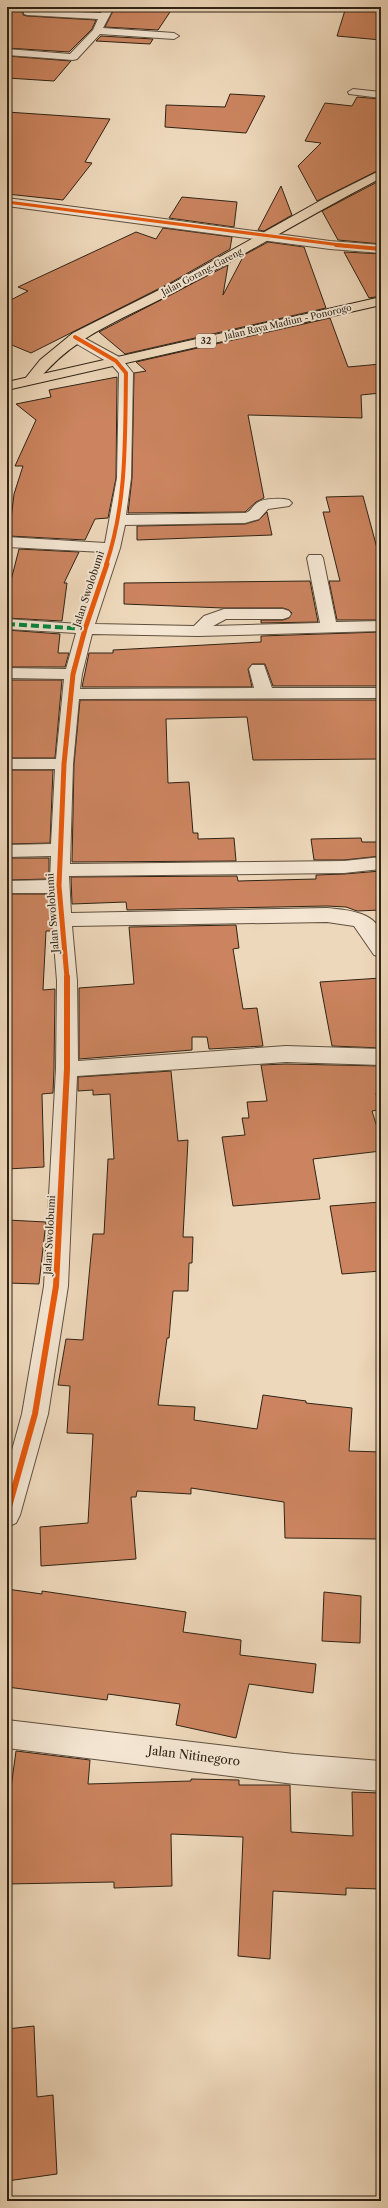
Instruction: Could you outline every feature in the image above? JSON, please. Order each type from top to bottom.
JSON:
[{"type":"main road","name":"Jalan Gorang-Gareng","points":[[30,380],[41,364],[76,337],[175,287],[381,173]]},
{"type":"main road","name":"Jalan Raya Madiun - Ponorogo","points":[[7,386],[381,301]]},
{"type":"main road","name":"32","points":[[7,373],[30,380]]},
{"type":"street","points":[[7,52],[73,57],[97,31],[106,11],[28,12]]},
{"type":"street","points":[[97,31],[174,36]]},
{"type":"street","points":[[353,92],[381,95]]},
{"type":"street","points":[[7,202],[131,216],[330,246],[381,249]]},
{"type":"street","name":"Jalan Swolobumi","points":[[7,1515],[35,1414],[56,1286],[68,1068],[67,981],[61,920],[59,850],[64,764],[71,694],[74,674],[86,629],[112,548],[124,478],[126,375],[116,361],[76,337]]},
{"type":"street","points":[[118,520],[245,518],[254,516],[263,505],[284,503]]},
{"type":"street","points":[[7,542],[112,548]]},
{"type":"street","points":[[315,558],[323,628]]},
{"type":"street","points":[[7,624],[86,629],[198,631],[381,626]]},
{"type":"street","points":[[258,669],[264,692]]},
{"type":"street","points":[[7,673],[74,674]]},
{"type":"street","points":[[71,694],[264,692],[381,693]]},
{"type":"street","points":[[7,764],[64,764]]},
{"type":"street","points":[[7,852],[59,850]]},
{"type":"street","points":[[7,888],[59,878],[344,867],[381,863]]},
{"type":"street","points":[[61,920],[327,915],[356,918],[364,922],[381,950]]},
{"type":"street","points":[[68,1068],[286,1054],[381,1058]]},
{"type":"street","name":"Jalan Nitinegoro","points":[[7,1734],[294,1769],[381,1776]]},
{"type":"building","points":[[7,7],[102,7],[100,11],[23,9],[23,15],[27,16],[96,20],[92,29],[69,52],[7,48]]},
{"type":"building","points":[[115,7],[172,9],[158,30],[105,27]]},
{"type":"building","points":[[346,7],[381,7],[381,40],[337,36]]},
{"type":"building","points":[[101,36],[153,39],[150,44],[96,41]]},
{"type":"building","points":[[7,56],[71,61],[54,81],[7,78]]},
{"type":"building","points":[[230,94],[265,96],[246,133],[165,127],[166,105],[225,107]]},
{"type":"building","points":[[357,97],[381,99],[381,169],[317,201],[298,166],[321,143],[305,141],[325,103],[352,106]]},
{"type":"building","points":[[7,112],[110,119],[85,162],[92,163],[63,200],[7,194]]},
{"type":"building","points":[[381,180],[381,244],[338,240],[322,211]]},
{"type":"building","points":[[281,186],[292,215],[264,231],[258,230]]},
{"type":"building","points":[[182,197],[237,202],[234,227],[169,218]]},
{"type":"building","points":[[163,228],[232,237],[230,249],[172,282],[31,353],[7,343],[7,302],[28,291],[18,287],[136,232],[156,239]]},
{"type":"building","points":[[268,242],[304,247],[326,308],[125,354],[99,332],[228,265],[223,295],[244,255]]},
{"type":"building","points":[[344,252],[381,254],[381,296],[369,298]]},
{"type":"building","points":[[330,318],[348,367],[381,364],[381,393],[361,395],[362,418],[248,415],[264,498],[256,502],[245,512],[128,513],[132,478],[134,373],[146,371],[136,362]]},
{"type":"building","points":[[117,377],[116,478],[108,518],[95,519],[85,540],[9,536],[14,494],[23,466],[15,466],[36,420],[16,404],[51,397],[49,390]]},
{"type":"building","points":[[363,496],[381,563],[381,620],[337,620],[329,581],[340,581],[323,512],[330,512],[326,497]]},
{"type":"building","points":[[267,512],[272,535],[137,540],[137,526],[245,524],[259,520]]},
{"type":"building","points":[[19,549],[79,552],[64,583],[67,583],[62,621],[7,618],[7,596]]},
{"type":"building","points":[[310,581],[318,622],[261,623],[261,620],[283,620],[289,618],[292,613],[283,608],[223,608],[124,604],[124,583]]},
{"type":"building","points":[[7,630],[60,634],[58,653],[69,653],[65,667],[7,667]]},
{"type":"building","points":[[381,632],[381,686],[273,686],[265,664],[252,664],[248,669],[252,687],[82,687],[89,653],[113,653],[113,650],[261,642],[261,636]]},
{"type":"building","points":[[7,680],[62,680],[55,758],[7,758]]},
{"type":"building","points":[[80,700],[381,700],[381,759],[253,760],[247,717],[166,719],[168,783],[189,782],[193,833],[198,833],[198,839],[234,838],[236,861],[72,862],[74,764]]},
{"type":"building","points":[[7,770],[53,770],[50,843],[7,844]]},
{"type":"building","points":[[361,838],[362,842],[381,842],[381,856],[344,860],[314,860],[311,839]]},
{"type":"building","points":[[7,858],[49,858],[49,879],[7,880]]},
{"type":"building","points":[[381,871],[381,910],[357,911],[346,907],[327,906],[127,910],[126,902],[72,904],[71,877],[237,876],[238,881],[316,879],[316,875]]},
{"type":"building","points":[[7,894],[49,894],[52,931],[46,931],[43,990],[55,989],[54,1069],[53,1093],[42,1094],[44,1167],[7,1169]]},
{"type":"building","points":[[236,925],[239,948],[233,949],[243,1009],[257,1008],[263,1046],[209,1049],[207,1037],[192,1037],[192,1050],[79,1059],[79,988],[134,984],[129,927]]},
{"type":"building","points":[[381,978],[381,1048],[332,1046],[320,982]]},
{"type":"building","points":[[286,1064],[381,1066],[381,1093],[376,1093],[378,1110],[372,1111],[381,1140],[381,1151],[313,1159],[320,1199],[233,1206],[222,1137],[245,1135],[242,1118],[249,1118],[247,1102],[267,1101],[261,1065]]},
{"type":"building","points":[[171,1071],[178,1141],[188,1140],[183,1237],[193,1237],[192,1263],[189,1263],[188,1291],[173,1291],[169,1338],[167,1338],[158,1405],[195,1407],[194,1420],[257,1429],[263,1395],[306,1401],[306,1403],[352,1408],[349,1451],[381,1452],[381,1539],[285,1538],[284,1502],[191,1488],[191,1494],[137,1491],[136,1497],[131,1497],[136,1559],[41,1566],[40,1527],[88,1523],[93,1434],[67,1433],[70,1386],[58,1385],[66,1339],[83,1340],[93,1234],[104,1234],[108,1159],[114,1159],[110,1094],[93,1095],[93,1090],[78,1091],[78,1077]]},
{"type":"building","points":[[381,1202],[381,1271],[342,1274],[330,1206]]},
{"type":"building","points":[[7,1220],[46,1222],[39,1284],[7,1283]]},
{"type":"building","points":[[7,1589],[42,1594],[42,1591],[186,1612],[183,1632],[241,1640],[240,1655],[316,1664],[313,1693],[249,1684],[236,1738],[176,1725],[180,1704],[108,1694],[107,1700],[7,1687]]},
{"type":"building","points":[[324,1592],[361,1596],[360,1643],[322,1641]]},
{"type":"building","points":[[16,1751],[90,1760],[88,1784],[191,1781],[191,1779],[239,1780],[239,1785],[290,1785],[291,1832],[353,1836],[352,1792],[381,1793],[381,1889],[346,1888],[346,1895],[273,1891],[270,1959],[238,1956],[243,1837],[171,1834],[172,1886],[114,1888],[114,1882],[7,1884],[7,1788],[11,1788]]},
{"type":"building","points":[[34,2026],[37,2097],[53,2095],[57,2174],[7,2181],[7,2029]]},
{"type":"marked path","points":[[7,624],[85,629]]},
{"type":"cycle path","points":[[7,202],[131,217],[330,245],[381,249]]},
{"type":"cycle path","points":[[7,1515],[35,1414],[56,1286],[67,1069],[67,981],[59,886],[64,764],[73,674],[85,629],[112,548],[124,478],[126,373],[116,361],[75,337]]}]
